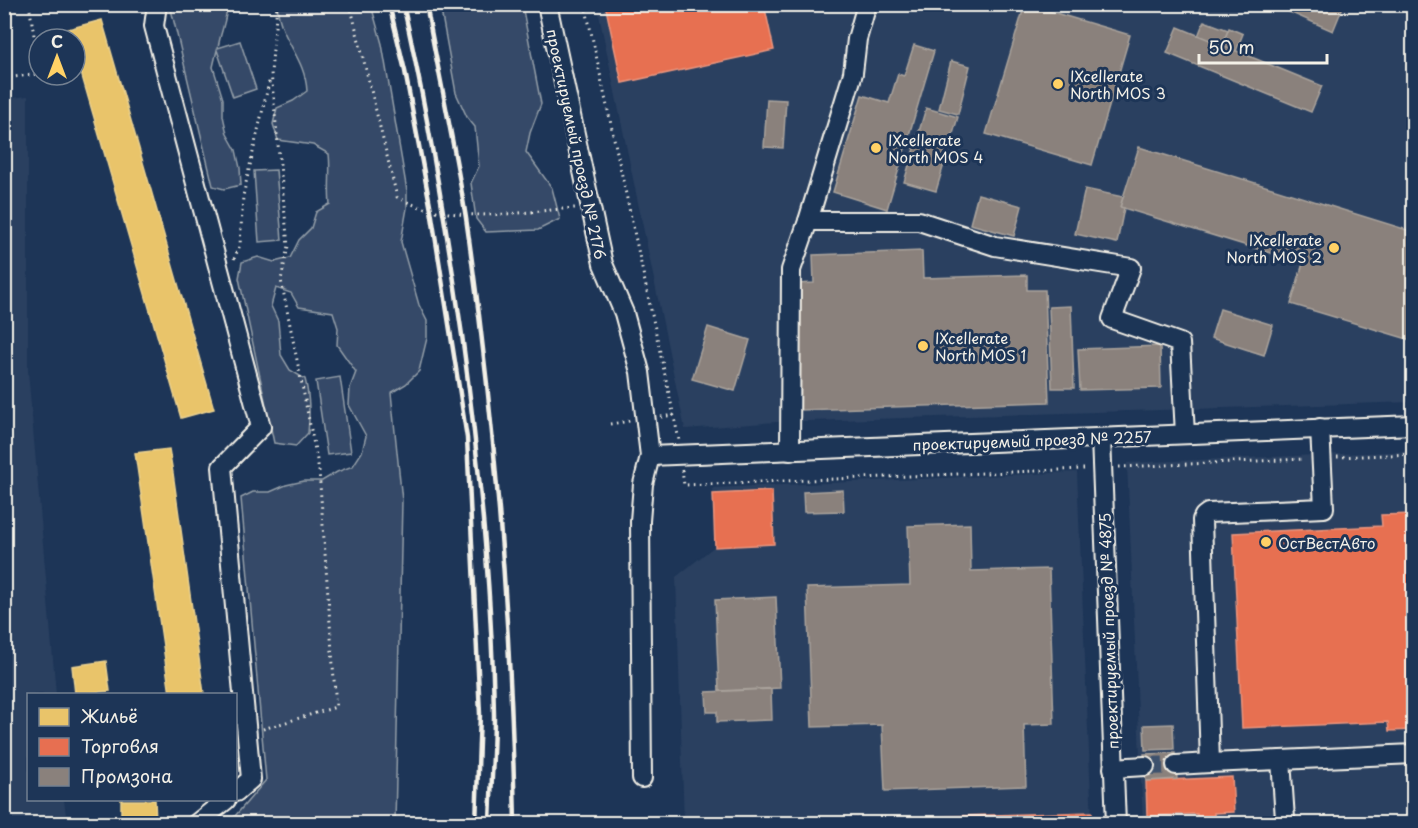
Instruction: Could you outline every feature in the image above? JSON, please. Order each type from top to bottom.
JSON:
[{"type":"street","points":[[157,4],[154,26],[261,427],[222,468],[251,779],[237,791]]},
{"type":"street","name":"проектируемый проезд № 2176","points":[[547,4],[603,264],[624,313],[640,372],[650,456]]},
{"type":"street","points":[[790,450],[791,270],[853,73],[857,39],[867,4]]},
{"type":"street","points":[[808,221],[919,221],[995,246],[1131,268],[1112,319],[1180,343],[1185,434]]},
{"type":"street","name":"проектируемый проезд № 2257","points":[[650,456],[1413,424]]},
{"type":"street","points":[[1210,763],[1202,520],[1209,513],[1324,508],[1320,428]]},
{"type":"street","name":"проектируемый проезд № 4875","points":[[1101,438],[1116,824]]},
{"type":"street","points":[[642,778],[640,521],[643,484],[650,456]]},
{"type":"street","points":[[1176,765],[1413,754]]},
{"type":"street","points":[[1281,760],[1285,819],[1283,824]]},
{"type":"street","points":[[1113,768],[1145,766]]},
{"type":"street","points":[[196,824],[225,801]]},
{"type":"path","points":[[29,4],[33,27]]},
{"type":"path","points":[[219,272],[232,262],[240,245],[243,196],[271,73],[277,4]]},
{"type":"path","points":[[350,4],[397,197],[413,206],[465,215],[591,206]]},
{"type":"path","points":[[585,4],[678,432],[684,485],[1413,454]]},
{"type":"path","points":[[247,734],[336,707],[320,470],[281,280],[288,246],[271,73]]},
{"type":"path","points":[[4,78],[27,75]]},
{"type":"shaded area","points":[[170,5],[227,5],[218,48],[240,41],[256,89],[233,97],[217,50],[213,67],[223,99],[223,116],[227,134],[236,150],[241,185],[224,189],[213,186]]},
{"type":"shaded area","points":[[277,5],[371,5],[382,44],[407,191],[407,208],[401,242],[419,305],[427,321],[427,338],[419,371],[406,384],[391,393],[402,501],[395,823],[229,823],[266,780],[241,498],[253,492],[270,492],[304,481],[322,481],[353,466],[362,452],[366,436],[349,405],[350,388],[356,372],[337,345],[338,328],[333,312],[299,307],[291,293],[276,288],[271,306],[278,321],[281,355],[290,370],[305,379],[309,413],[308,433],[296,446],[274,443],[239,278],[242,262],[258,257],[274,262],[290,258],[299,240],[311,228],[316,212],[330,204],[329,154],[313,145],[278,140],[273,124],[277,108],[307,91],[302,68],[283,29]]},
{"type":"shaded area","points":[[440,5],[522,5],[541,104],[530,133],[526,152],[552,188],[560,219],[538,230],[486,232],[476,219],[471,183],[479,166],[475,127],[467,117],[456,93]]},
{"type":"shaded area","points":[[597,5],[1413,5],[1413,402],[776,422],[685,429]]},
{"type":"shaded area","points":[[28,96],[28,371],[56,693],[27,693],[27,801],[64,801],[67,823],[5,823],[4,99]]},
{"type":"shaded area","points":[[276,170],[282,240],[259,242],[254,171]]},
{"type":"shaded area","points":[[340,377],[351,452],[327,455],[316,381]]},
{"type":"shaded area","points":[[1413,451],[1413,823],[1143,823],[1127,463]]},
{"type":"shaded area","points":[[1077,472],[1092,823],[684,823],[676,577],[715,546],[713,488]]},
{"type":"building: Жильё","points":[[102,20],[214,409],[181,418],[85,87],[87,87],[87,27],[76,27]]},
{"type":"building: Жильё","points":[[169,449],[204,693],[170,693],[135,453]]},
{"type":"building: Жильё","points":[[106,661],[110,691],[75,693],[72,666]]},
{"type":"building: Жильё","points":[[121,801],[155,801],[156,824],[121,824]]},
{"type":"building: Торговля","points":[[605,4],[764,4],[774,50],[622,83]]},
{"type":"building: Торговля","points":[[772,491],[774,544],[715,547],[713,494]]},
{"type":"building: Торговля","points":[[1414,514],[1414,730],[1389,731],[1388,722],[1242,728],[1233,533],[1382,526],[1381,515]]},
{"type":"building: Торговля","points":[[1232,777],[1234,812],[1214,813],[1214,824],[1197,824],[1197,814],[1147,816],[1146,781]]},
{"type":"building: Торговля","points":[[1092,812],[1092,824],[703,824]]},
{"type":"building: Промзона","name":"IXcellerate North MOS 3","points":[[1025,4],[1130,35],[1092,165],[986,134]]},
{"type":"building: Промзона","points":[[1271,4],[1344,4],[1333,31]]},
{"type":"building: Промзона","points":[[1204,21],[1228,30],[1222,46],[1198,36]]},
{"type":"building: Промзона","points":[[1178,27],[1322,86],[1311,112],[1167,53]]},
{"type":"building: Промзона","points":[[1229,28],[1243,34],[1236,51],[1222,46]]},
{"type":"building: Промзона","name":"IXcellerate North MOS 4","points":[[914,45],[934,51],[887,209],[833,192],[862,95],[889,103],[898,74],[904,76]]},
{"type":"building: Промзона","points":[[951,61],[970,66],[958,114],[939,109]]},
{"type":"building: Промзона","points":[[767,99],[786,100],[783,148],[764,147]]},
{"type":"building: Промзона","points":[[926,108],[958,117],[936,191],[904,182]]},
{"type":"building: Промзона","name":"IXcellerate North MOS 2","points":[[1139,147],[1414,232],[1414,341],[1291,304],[1303,263],[1120,207]]},
{"type":"building: Промзона","points":[[1085,189],[1123,197],[1120,207],[1124,208],[1117,243],[1075,234]]},
{"type":"building: Промзона","points":[[978,194],[1022,206],[1014,236],[970,224]]},
{"type":"building: Промзона","name":"IXcellerate North MOS 1","points":[[922,251],[923,278],[1027,275],[1027,290],[1045,290],[1049,402],[800,410],[796,284],[814,283],[813,255]]},
{"type":"building: Промзона","points":[[1071,306],[1074,388],[1052,388],[1049,307]]},
{"type":"building: Промзона","points":[[1220,309],[1273,325],[1264,355],[1211,338]]},
{"type":"building: Промзона","points":[[708,327],[750,340],[735,391],[692,379]]},
{"type":"building: Промзона","points":[[1160,346],[1161,388],[1080,390],[1078,349]]},
{"type":"building: Промзона","points":[[843,490],[844,511],[804,512],[803,492]]},
{"type":"building: Промзона","points":[[970,524],[971,571],[1049,569],[1054,724],[1024,725],[1026,786],[885,791],[882,725],[812,727],[807,588],[910,585],[908,526]]},
{"type":"building: Промзона","points":[[776,597],[780,688],[719,691],[715,600]]},
{"type":"building: Промзона","points":[[771,689],[772,720],[717,722],[717,712],[707,712],[706,692]]},
{"type":"building: Промзона","points":[[1173,724],[1174,749],[1145,750],[1144,725]]},
{"type":"building: Промзона","points":[[1175,753],[1177,779],[1146,781],[1144,754]]},
{"type":"tunnel","points":[[1145,766],[1176,765]]},
{"type":"railway","points":[[389,4],[405,71],[431,210],[467,438],[480,714],[476,824]]},
{"type":"railway","points":[[403,4],[421,87],[443,210],[462,335],[479,477],[493,667],[494,729],[490,824]]},
{"type":"railway","points":[[426,4],[466,218],[485,369],[500,520],[510,672],[515,824]]},
{"type":"place","name":"IXcellerate North MOS 3","points":[[1058,84]]},
{"type":"place","name":"IXcellerate North MOS 4","points":[[876,148]]},
{"type":"place","name":"IXcellerate North MOS 2","points":[[1334,248]]},
{"type":"place","name":"IXcellerate North MOS 1","points":[[923,346]]},
{"type":"place","name":"ОстВестАвто","points":[[1266,542]]}]
